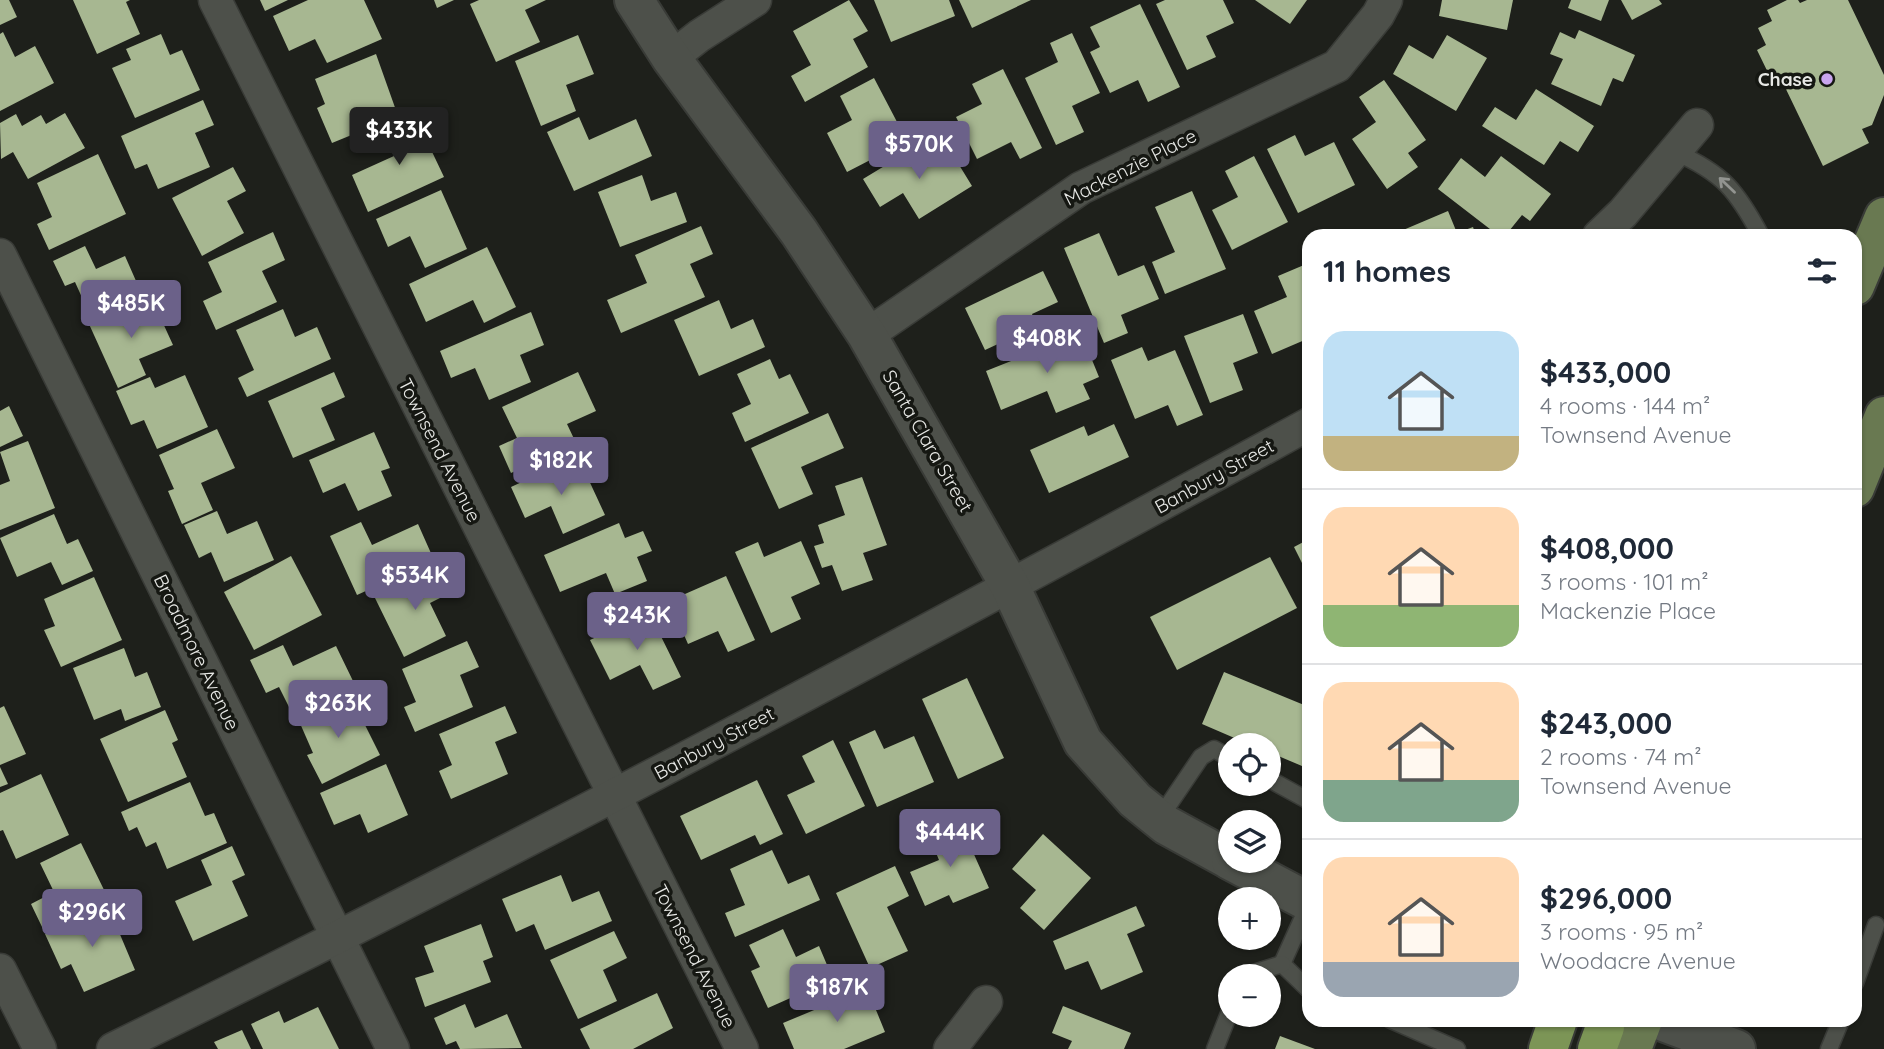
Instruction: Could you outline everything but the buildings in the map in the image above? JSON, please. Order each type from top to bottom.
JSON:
[{"type":"highway","points":[[1548,1049],[1556,1027]]},
{"type":"main road","name":"Santa Clara Street","points":[[634,0],[671,58],[799,232],[867,335],[1010,586],[1083,742],[1108,773],[1159,819],[1218,853]]},
{"type":"main road","points":[[1862,269],[1884,217]]},
{"type":"main road","points":[[1862,471],[1884,416]]},
{"type":"main road","name":"Santa Clara Street","points":[[1253,873],[1302,899]]},
{"type":"main road","points":[[1612,1036],[1629,1027]]},
{"type":"main road","points":[[1677,1027],[1736,1049]]},
{"type":"street","name":"Townsend Avenue","points":[[215,0],[742,1049]]},
{"type":"street","points":[[671,58],[699,36],[755,0]]},
{"type":"street","name":"Mackenzie Place","points":[[867,335],[1081,188],[1337,66],[1386,0]]},
{"type":"street","points":[[1605,229],[1697,125]]},
{"type":"street","name":"Broadmore Avenue","points":[[0,255],[393,1049]]},
{"type":"street","name":"Banbury Street","points":[[113,1049],[340,938],[614,796],[1302,428]]},
{"type":"street","points":[[0,970],[40,1049]]},
{"type":"street","points":[[950,1049],[986,1002]]},
{"type":"lane","points":[[1675,152],[1707,166],[1741,198],[1757,229]]},
{"type":"lane","points":[[1159,819],[1201,757],[1214,749],[1218,751]]},
{"type":"lane","points":[[1281,786],[1302,797]]},
{"type":"lane","points":[[1302,919],[1282,964],[1302,983]]},
{"type":"lane","points":[[1862,964],[1876,925]]},
{"type":"lane","points":[[1215,1049],[1223,1027]]},
{"type":"lane","points":[[1407,1027],[1457,1049]]},
{"type":"lane","points":[[1829,1049],[1838,1027]]},
{"type":"place","name":"Chase","points":[[1827,79]]}]
